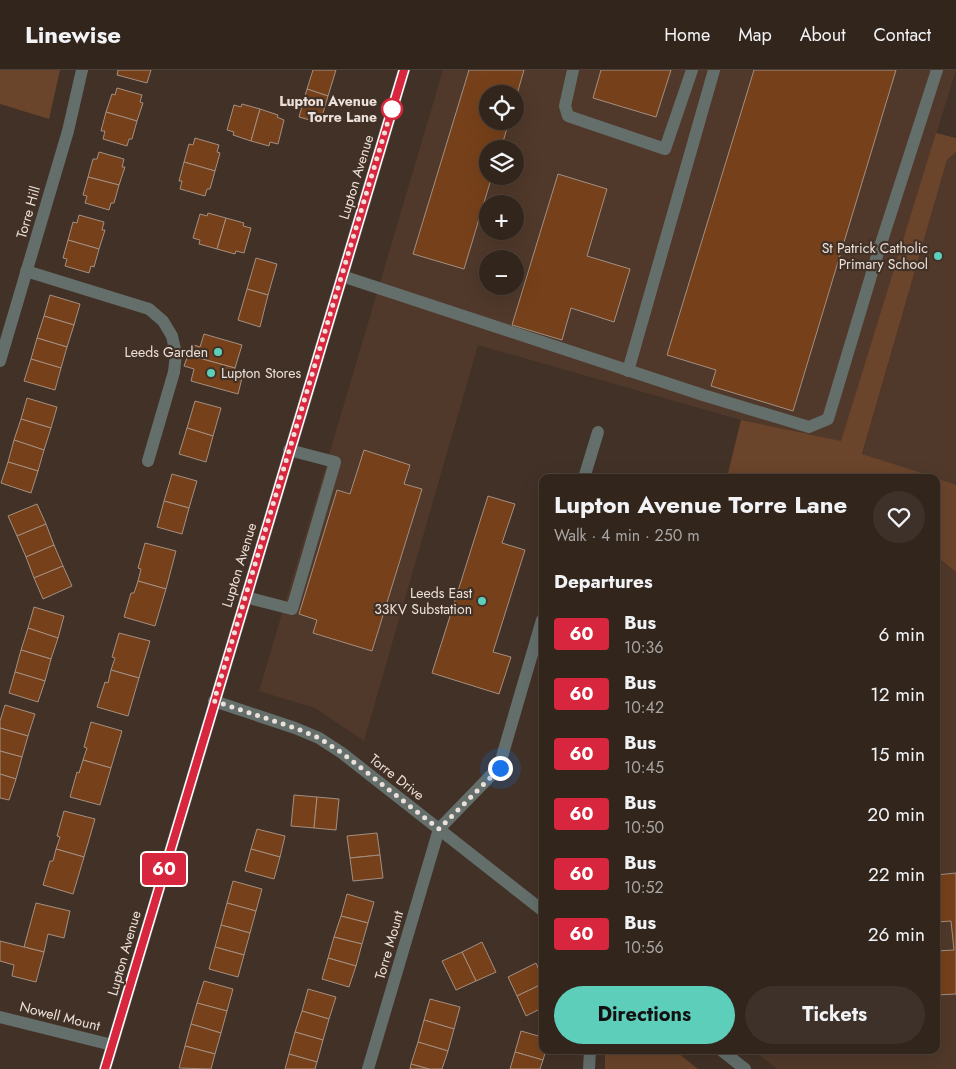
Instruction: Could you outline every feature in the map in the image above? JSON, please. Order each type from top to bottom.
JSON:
[{"type":"street","name":"Torre Hill","points":[[0,361],[68,131],[82,70]]},
{"type":"street","name":"Lupton Avenue","points":[[105,1069],[404,70]]},
{"type":"street","points":[[573,70],[565,106],[568,116],[665,149],[692,70]]},
{"type":"street","points":[[628,371],[714,70]]},
{"type":"street","points":[[342,276],[702,395],[809,427],[828,419],[877,256],[937,70]]},
{"type":"street","points":[[26,271],[150,309],[163,321],[172,336],[176,354],[174,372],[148,461]]},
{"type":"street","points":[[585,474],[598,432]]},
{"type":"street","points":[[245,597],[292,609],[336,462],[289,450]]},
{"type":"street","points":[[439,829],[500,768],[539,631]]},
{"type":"street","name":"Torre Drive","points":[[214,701],[319,738],[342,753],[539,908]]},
{"type":"street","name":"Torre Mount","points":[[368,1069],[439,829]]},
{"type":"street","name":"Nowell Mount","points":[[0,1017],[112,1045]]},
{"type":"street","points":[[590,1054],[590,1069]]},
{"type":"street","points":[[726,1054],[745,1069]]},
{"type":"shaded area","points":[[0,70],[60,70],[49,119],[0,104]]},
{"type":"shaded area","points":[[443,70],[956,70],[841,442],[741,420],[478,345],[364,741],[315,708],[259,691]]},
{"type":"shaded area","points":[[936,133],[956,138],[956,152],[947,160],[862,454],[925,474],[728,474],[741,420],[841,441]]},
{"type":"shaded area","name":"St Patrick Catholic Primary School","points":[[956,152],[956,485],[940,480],[940,474],[922,474],[862,455],[947,160]]},
{"type":"shaded area","points":[[940,479],[956,485],[956,572],[940,559]]},
{"type":"shaded area","points":[[940,559],[956,572],[956,1069],[777,1069],[758,1054],[940,1054]]},
{"type":"shaded area","points":[[605,1054],[679,1054],[698,1069],[605,1069]]},
{"type":"building","points":[[118,70],[151,70],[147,83],[117,75]]},
{"type":"building","points":[[313,70],[336,70],[328,96],[307,89]]},
{"type":"building","points":[[469,70],[524,70],[520,85],[479,85],[479,130],[506,130],[504,140],[479,140],[479,185],[489,185],[486,195],[479,195],[479,219],[464,269],[413,254]]},
{"type":"building","points":[[601,70],[671,70],[656,117],[593,98]]},
{"type":"building","points":[[754,70],[896,70],[793,411],[711,386],[716,370],[667,355]]},
{"type":"building","points":[[117,88],[142,95],[140,102],[143,103],[137,121],[106,112],[112,94],[115,95]]},
{"type":"building","points":[[307,89],[328,96],[320,123],[299,117]]},
{"type":"building","points":[[242,104],[260,109],[251,141],[233,135],[234,132],[227,130],[234,105],[241,107]]},
{"type":"building","points":[[260,109],[278,115],[277,117],[284,120],[278,144],[270,142],[269,146],[251,141]]},
{"type":"building","points":[[106,112],[137,121],[132,139],[129,139],[127,146],[103,139],[105,131],[101,131]]},
{"type":"building","points":[[195,138],[219,145],[217,152],[220,153],[215,171],[184,162],[189,144],[193,145]]},
{"type":"building","points":[[99,152],[124,159],[122,167],[125,167],[119,185],[88,177],[93,159],[97,159]]},
{"type":"building","points":[[184,162],[215,171],[210,189],[207,189],[205,196],[180,189],[182,181],[179,181]]},
{"type":"building","points":[[558,174],[607,189],[587,256],[630,269],[614,322],[571,308],[562,340],[512,325],[521,295],[524,295],[524,286]]},
{"type":"building","points":[[88,177],[119,185],[114,203],[111,203],[109,210],[85,203],[87,196],[83,195]]},
{"type":"building","points":[[208,213],[226,218],[217,249],[199,244],[200,240],[193,238],[200,214],[207,216]]},
{"type":"building","points":[[79,215],[104,222],[102,230],[105,230],[99,249],[68,240],[73,222],[77,223]]},
{"type":"building","points":[[226,218],[244,223],[243,226],[251,228],[244,253],[236,251],[235,254],[217,249]]},
{"type":"building","points":[[68,240],[99,249],[94,267],[91,266],[89,273],[65,266],[67,259],[63,258]]},
{"type":"building","points":[[256,258],[277,264],[268,295],[247,289]]},
{"type":"building","points":[[247,289],[268,295],[260,327],[238,320]]},
{"type":"building","points":[[50,295],[80,304],[74,325],[44,316]]},
{"type":"building","points":[[44,316],[74,325],[67,347],[37,338]]},
{"type":"building","points":[[204,334],[242,345],[235,368],[188,355],[191,344],[200,347]]},
{"type":"building","points":[[37,338],[67,347],[61,368],[31,359]]},
{"type":"building","points":[[188,355],[235,368],[234,371],[243,374],[238,394],[191,381],[194,369],[184,366]]},
{"type":"building","points":[[31,359],[61,368],[55,390],[24,381]]},
{"type":"building","points":[[27,398],[57,407],[51,428],[21,419]]},
{"type":"building","points":[[195,401],[221,408],[213,436],[187,428]]},
{"type":"building","points":[[21,419],[51,428],[44,450],[14,440]]},
{"type":"building","points":[[187,428],[213,436],[206,462],[179,454]]},
{"type":"building","points":[[14,440],[44,450],[38,471],[8,462]]},
{"type":"building","points":[[364,450],[410,465],[404,484],[422,489],[372,651],[313,633],[317,620],[299,614],[337,490],[350,494]]},
{"type":"building","points":[[8,462],[38,471],[31,493],[1,483]]},
{"type":"building","points":[[172,474],[197,481],[189,508],[164,501]]},
{"type":"building","name":"Leeds East 33KV Substation","points":[[488,496],[515,504],[502,543],[525,550],[493,652],[511,657],[499,694],[432,673]]},
{"type":"building","points":[[164,501],[189,508],[182,534],[157,527]]},
{"type":"building","points":[[37,504],[46,524],[17,536],[8,516]]},
{"type":"building","points":[[46,524],[54,545],[26,557],[17,536]]},
{"type":"building","points":[[145,543],[176,551],[166,589],[138,581],[141,569],[138,568]]},
{"type":"building","points":[[54,545],[63,566],[34,578],[26,557]]},
{"type":"building","points":[[63,566],[72,586],[43,599],[34,578]]},
{"type":"building","points":[[138,581],[166,589],[155,626],[124,617],[131,593],[134,593]]},
{"type":"building","points":[[34,607],[64,616],[58,638],[28,628]]},
{"type":"building","points":[[28,628],[58,638],[51,659],[21,650]]},
{"type":"building","points":[[119,633],[150,641],[139,678],[111,670],[115,658],[112,657]]},
{"type":"building","points":[[21,650],[51,659],[45,681],[15,672]]},
{"type":"building","points":[[111,670],[139,678],[128,716],[97,707],[105,682],[108,683]]},
{"type":"building","points":[[15,672],[45,681],[38,702],[9,693]]},
{"type":"building","points":[[5,705],[35,714],[28,736],[0,728]]},
{"type":"building","points":[[91,722],[122,731],[111,768],[83,760],[87,748],[84,747]]},
{"type":"building","points":[[0,728],[28,736],[22,757],[0,751]]},
{"type":"building","points":[[0,751],[22,757],[16,779],[0,774]]},
{"type":"building","points":[[83,760],[111,768],[100,805],[70,797],[77,772],[79,773]]},
{"type":"building","points":[[0,774],[16,779],[9,800],[0,798]]},
{"type":"building","points":[[294,795],[317,797],[314,828],[291,826]]},
{"type":"building","points":[[317,797],[339,799],[336,830],[314,828]]},
{"type":"building","points":[[64,811],[95,819],[84,857],[56,849],[60,837],[57,836]]},
{"type":"building","points":[[257,829],[285,836],[280,857],[251,849]]},
{"type":"building","points":[[377,833],[380,855],[350,858],[347,836]]},
{"type":"building","points":[[56,849],[84,857],[73,894],[43,885],[50,861],[53,861]]},
{"type":"building","points":[[251,849],[280,857],[274,879],[245,871]]},
{"type":"building","points":[[380,855],[383,878],[353,881],[350,858]]},
{"type":"building","points":[[956,873],[956,994],[940,995],[940,951],[954,950],[951,921],[940,922],[940,875]]},
{"type":"building","points":[[233,881],[262,889],[256,911],[227,903]]},
{"type":"building","points":[[347,894],[374,902],[368,923],[341,916]]},
{"type":"building","points":[[36,903],[70,911],[64,938],[48,934],[44,952],[24,947]]},
{"type":"building","points":[[227,903],[256,911],[250,933],[221,925]]},
{"type":"building","points":[[341,916],[368,923],[362,944],[334,937]]},
{"type":"building","points":[[221,925],[250,933],[244,955],[215,947]]},
{"type":"building","points":[[334,937],[362,944],[356,966],[328,958]]},
{"type":"building","points":[[0,941],[44,952],[36,982],[12,976],[14,965],[0,961]]},
{"type":"building","points":[[482,942],[496,972],[476,981],[462,952]]},
{"type":"building","points":[[215,947],[244,955],[238,977],[209,969]]},
{"type":"building","points":[[462,952],[476,981],[456,990],[442,961]]},
{"type":"building","points":[[328,958],[356,966],[349,987],[322,979]]},
{"type":"building","points":[[536,963],[539,970],[539,985],[517,996],[508,977]]},
{"type":"building","points":[[204,981],[233,989],[227,1011],[197,1003]]},
{"type":"building","points":[[539,985],[539,1010],[526,1016],[517,996]]},
{"type":"building","points":[[308,989],[336,997],[329,1019],[302,1011]]},
{"type":"building","points":[[430,999],[460,1007],[454,1029],[424,1020]]},
{"type":"building","points":[[197,1003],[227,1011],[221,1033],[191,1024]]},
{"type":"building","points":[[302,1011],[329,1019],[323,1040],[295,1032]]},
{"type":"building","points":[[424,1020],[454,1029],[448,1051],[418,1042]]},
{"type":"building","points":[[191,1024],[221,1033],[215,1054],[185,1046]]},
{"type":"building","points":[[521,1031],[539,1036],[539,1054],[545,1054],[543,1060],[515,1052]]},
{"type":"building","points":[[295,1032],[323,1040],[317,1062],[289,1054]]},
{"type":"building","points":[[418,1042],[448,1051],[442,1069],[429,1069],[411,1064]]},
{"type":"building","points":[[185,1046],[215,1054],[211,1069],[179,1068]]},
{"type":"building","points":[[515,1052],[543,1060],[540,1069],[510,1069]]},
{"type":"building","points":[[289,1054],[317,1062],[315,1069],[285,1069]]},
{"type":"building","points":[[411,1064],[429,1069],[410,1069]]},
{"type":"bus line","name":"60","points":[[105,1069],[229,649],[404,70]]},
{"type":"place","name":"Lupton Avenue Torre Lane","points":[[392,109]]},
{"type":"place","name":"St Patrick Catholic Primary School","points":[[938,256]]},
{"type":"place","name":"Leeds Garden","points":[[218,352]]},
{"type":"place","name":"Lupton Stores","points":[[211,373]]},
{"type":"place","name":"Leeds East 33KV Substation","points":[[482,601]]},
{"type":"route","points":[[392,109],[214,701],[319,738],[342,753],[439,829],[500,768]]}]
